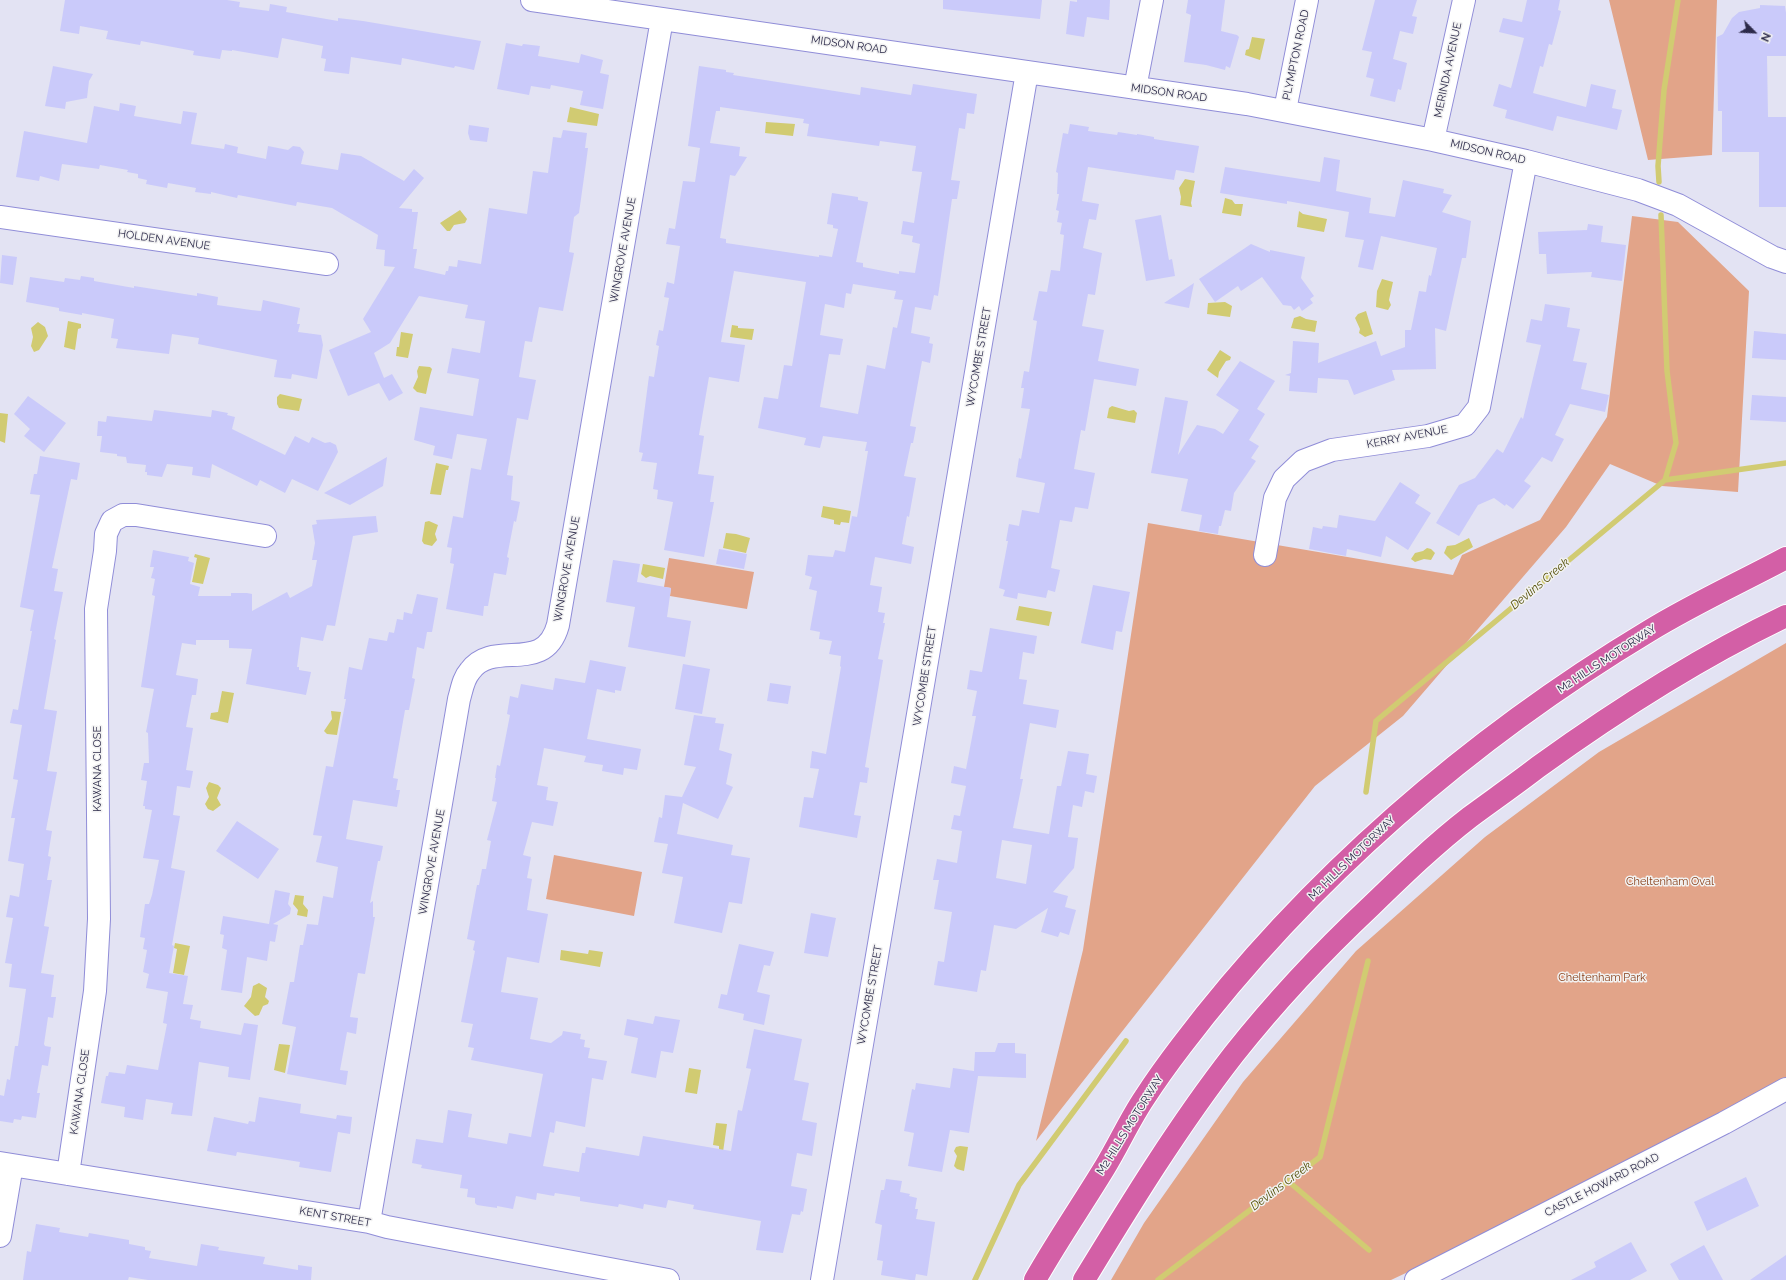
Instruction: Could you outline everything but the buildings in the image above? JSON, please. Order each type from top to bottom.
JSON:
[{"type":"highway","name":"M2 HILLS MOTORWAY","points":[[1035,1280],[1060,1236],[1105,1167],[1144,1099],[1182,1045],[1266,944],[1357,852],[1405,808],[1505,727],[1564,686],[1650,630],[1786,558]]},
{"type":"highway","points":[[1084,1280],[1145,1181],[1188,1116],[1234,1054],[1275,1005],[1323,952],[1402,876],[1469,818],[1623,708],[1716,650],[1786,616]]},
{"type":"street","name":"MIDSON ROAD","points":[[532,0],[1285,110],[1433,140],[1526,161],[1638,190],[1678,205],[1772,257],[1786,262]]},
{"type":"street","points":[[1135,88],[1152,0]]},
{"type":"street","name":"PLYMPTON ROAD","points":[[1285,110],[1307,0]]},
{"type":"street","name":"MERINDA AVENUE","points":[[1433,140],[1464,0]]},
{"type":"street","name":"WINGROVE AVENUE","points":[[369,1222],[459,699],[465,679],[470,670],[480,661],[487,658],[496,655],[518,656],[534,654],[550,641],[555,634],[558,625],[662,19]]},
{"type":"street","name":"WYCOMBE STREET","points":[[822,1280],[1027,72]]},
{"type":"street","name":"KERRY AVENUE","points":[[1265,555],[1276,498],[1284,479],[1303,461],[1332,450],[1428,436],[1465,425],[1479,407],[1526,161]]},
{"type":"street","name":"HOLDEN AVENUE","points":[[0,217],[327,264]]},
{"type":"street","name":"KAWANA CLOSE","points":[[68,1174],[95,991],[99,919],[96,609],[105,551],[106,534],[112,521],[122,515],[136,515],[265,536]]},
{"type":"street","name":"CASTLE HOWARD ROAD","points":[[1416,1280],[1724,1123],[1786,1089]]},
{"type":"street","points":[[0,1236],[6,1164]]},
{"type":"street","name":"KENT STREET","points":[[6,1164],[369,1222],[394,1229],[668,1280]]},
{"type":"green space","points":[[1609,0],[1717,0],[1712,155],[1648,160]]},
{"type":"green space","points":[[1632,216],[1678,222],[1749,291],[1738,492],[1662,486],[1610,464],[1566,527],[1403,716],[1315,786],[1036,1141],[1083,950],[1148,523],[1453,575],[1462,555],[1540,520],[1607,417]]},
{"type":"green space","points":[[669,558],[754,572],[747,609],[670,596],[671,588],[664,587]]},
{"type":"green space","name":"Cheltenham Park","points":[[1786,643],[1786,1089],[1724,1123],[1391,1280],[1111,1280],[1144,1223],[1243,1082],[1356,951],[1485,837],[1599,752]]},
{"type":"green space","points":[[554,855],[642,872],[634,916],[546,899]]},
{"type":"shaded area","points":[[1252,37],[1265,39],[1260,60],[1245,55],[1246,50],[1249,49]]},
{"type":"shaded area","points":[[570,107],[599,114],[597,126],[567,122]]},
{"type":"shaded area","points":[[766,122],[795,124],[793,136],[765,133]]},
{"type":"shaded area","points":[[1185,179],[1195,181],[1191,203],[1192,207],[1180,205],[1181,197],[1179,188]]},
{"type":"shaded area","points":[[1225,198],[1232,200],[1235,204],[1243,204],[1241,216],[1222,213]]},
{"type":"shaded area","points":[[460,210],[467,219],[465,223],[454,225],[450,231],[447,231],[440,223]]},
{"type":"shaded area","points":[[1299,211],[1303,214],[1327,219],[1324,232],[1297,227]]},
{"type":"shaded area","points":[[1382,279],[1393,282],[1389,300],[1391,305],[1388,310],[1376,307],[1377,291]]},
{"type":"shaded area","points":[[1225,302],[1232,306],[1230,317],[1207,314],[1208,303]]},
{"type":"shaded area","points":[[1366,311],[1373,334],[1365,337],[1359,333],[1360,329],[1355,318],[1358,314]]},
{"type":"shaded area","points":[[1300,316],[1317,321],[1315,332],[1291,328],[1294,318]]},
{"type":"shaded area","points":[[68,321],[81,324],[81,328],[78,329],[75,350],[64,347]]},
{"type":"shaded area","points":[[38,322],[45,327],[48,336],[39,350],[34,352],[31,346],[33,337],[31,328]]},
{"type":"shaded area","points":[[732,325],[738,326],[738,328],[754,329],[752,340],[730,337]]},
{"type":"shaded area","points":[[401,332],[413,334],[408,358],[396,356]]},
{"type":"shaded area","points":[[1220,350],[1231,357],[1230,360],[1226,361],[1219,372],[1218,378],[1207,370]]},
{"type":"shaded area","points":[[419,366],[430,367],[432,369],[426,394],[417,392],[413,388],[418,377],[417,371]]},
{"type":"shaded area","points":[[280,394],[302,399],[299,411],[279,408],[277,404],[277,397]]},
{"type":"shaded area","points":[[1112,406],[1129,411],[1134,410],[1137,413],[1135,423],[1107,418],[1109,408]]},
{"type":"shaded area","points":[[0,413],[8,414],[5,443],[0,441]]},
{"type":"shaded area","points":[[436,463],[449,466],[448,470],[446,470],[441,495],[430,494]]},
{"type":"shaded area","points":[[823,506],[851,511],[849,523],[841,522],[840,525],[834,524],[834,520],[821,517]]},
{"type":"shaded area","points":[[429,521],[438,525],[435,534],[437,540],[432,546],[424,544],[422,541],[425,522]]},
{"type":"shaded area","points":[[726,533],[750,538],[746,553],[723,548]]},
{"type":"shaded area","points":[[1469,538],[1473,547],[1451,560],[1444,553],[1447,546],[1455,545]]},
{"type":"shaded area","points":[[1427,548],[1431,549],[1435,553],[1431,560],[1424,559],[1415,562],[1411,559],[1415,553],[1423,551]]},
{"type":"shaded area","points":[[195,554],[210,558],[203,584],[192,582],[197,558],[194,557]]},
{"type":"shaded area","points":[[643,564],[665,568],[663,579],[650,576],[646,578],[641,574]]},
{"type":"shaded area","points":[[1019,606],[1052,612],[1049,626],[1016,620]]},
{"type":"shaded area","points":[[222,691],[234,693],[228,723],[210,719],[211,713],[218,712]]},
{"type":"shaded area","points":[[331,711],[341,712],[337,735],[327,734],[324,731],[332,719]]},
{"type":"shaded area","points":[[209,782],[218,785],[221,788],[217,798],[221,805],[213,811],[208,809],[205,804],[209,797],[206,788]]},
{"type":"shaded area","points":[[295,895],[304,896],[303,904],[308,910],[307,917],[297,915],[298,910],[293,904]]},
{"type":"shaded area","points":[[175,943],[190,946],[184,975],[173,973],[177,949],[174,948]]},
{"type":"shaded area","points":[[561,950],[588,954],[589,950],[603,952],[600,967],[560,960]]},
{"type":"shaded area","points":[[259,983],[267,988],[265,997],[269,1001],[268,1004],[263,1006],[259,1015],[255,1016],[244,1006],[251,997],[253,986]]},
{"type":"shaded area","points":[[279,1044],[290,1045],[285,1073],[274,1070]]},
{"type":"shaded area","points":[[689,1068],[701,1070],[697,1094],[685,1092]]},
{"type":"shaded area","points":[[716,1123],[727,1124],[723,1152],[719,1151],[719,1146],[713,1145]]},
{"type":"shaded area","points":[[956,1147],[968,1147],[964,1171],[957,1169],[954,1166],[957,1156],[954,1151]]},
{"type":"waterway","points":[[1659,182],[1658,166],[1664,90],[1678,0]]},
{"type":"waterway","points":[[1661,215],[1667,371],[1676,443],[1665,480]]},
{"type":"waterway","name":"Devlins Creek","points":[[1366,792],[1376,721],[1665,480],[1786,463]]},
{"type":"waterway","name":"Devlins Creek","points":[[1158,1280],[1320,1157],[1368,961]]},
{"type":"waterway","points":[[975,1280],[1019,1185],[1126,1041]]},
{"type":"waterway","points":[[1288,1181],[1369,1250]]},
{"type":"park label","name":"Cheltenham Oval","points":[[1670,882]]}]
